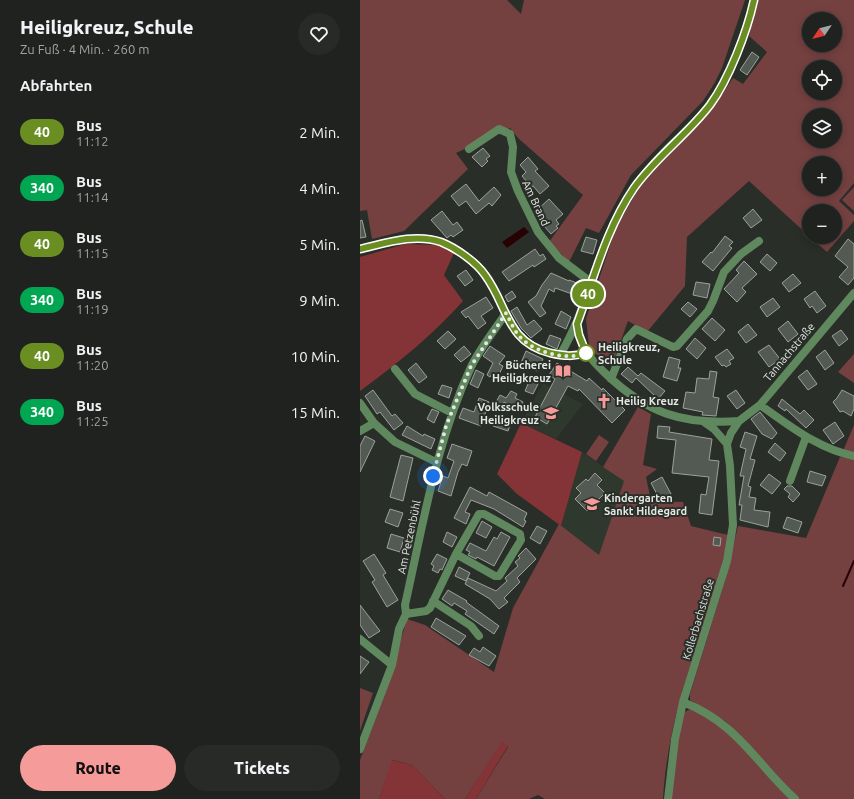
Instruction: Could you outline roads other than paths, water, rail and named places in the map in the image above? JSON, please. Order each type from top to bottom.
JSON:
[{"type":"street","points":[[560,355],[577,324],[608,236],[634,188],[661,155],[709,106],[721,88],[731,65],[754,0]]},
{"type":"street","name":"Am Brand","points":[[469,149],[498,129],[510,134],[512,147],[511,172],[518,191],[538,232],[559,258],[592,283]]},
{"type":"street","points":[[360,249],[402,240],[423,239],[441,242],[466,258],[484,273],[498,294],[518,335],[524,341],[537,348],[570,357],[586,353]]},
{"type":"street","points":[[611,379],[627,339],[636,329],[673,347],[677,346],[708,311],[724,272],[741,254],[759,241]]},
{"type":"street","name":"Tannachstraße","points":[[727,444],[739,421],[760,405],[854,293]]},
{"type":"street","name":"Am Petzenbühl","points":[[360,749],[392,665],[399,629],[406,614],[405,605],[436,462],[452,413],[471,366],[506,313]]},
{"type":"street","points":[[577,324],[579,335],[586,353],[611,379],[646,406],[663,413],[704,422],[739,421]]},
{"type":"street","points":[[395,369],[415,394],[452,413]]},
{"type":"street","points":[[360,403],[374,423],[395,442],[436,462]]},
{"type":"street","points":[[760,405],[806,437],[842,454],[854,456]]},
{"type":"street","points":[[704,422],[714,429],[727,444]]},
{"type":"street","points":[[360,431],[374,423]]},
{"type":"street","points":[[790,481],[806,437]]},
{"type":"street","name":"Kollerbachstraße","points":[[668,799],[675,739],[683,702],[729,554],[733,525],[733,509],[727,444]]},
{"type":"street","points":[[406,614],[426,611],[434,601],[456,554],[479,514],[484,514],[520,534],[521,540],[499,576],[495,576],[456,554]]},
{"type":"street","points":[[434,601],[471,626],[479,636]]},
{"type":"street","points":[[360,638],[392,665]]},
{"type":"street","points":[[683,702],[705,712],[739,737],[794,799]]},
{"type":"waterway","points":[[843,586],[854,561]]},
{"type":"place","name":"Heiligkreuz, Schule","points":[[586,353]]},
{"type":"place","name":"Bücherei Heiligkreuz","points":[[563,371]]},
{"type":"place","name":"Heilig Kreuz","points":[[604,401]]},
{"type":"place","name":"Volksschule Heiligkreuz","points":[[551,413]]},
{"type":"place","name":"Kindergarten Sankt Hildegard","points":[[592,504]]}]
